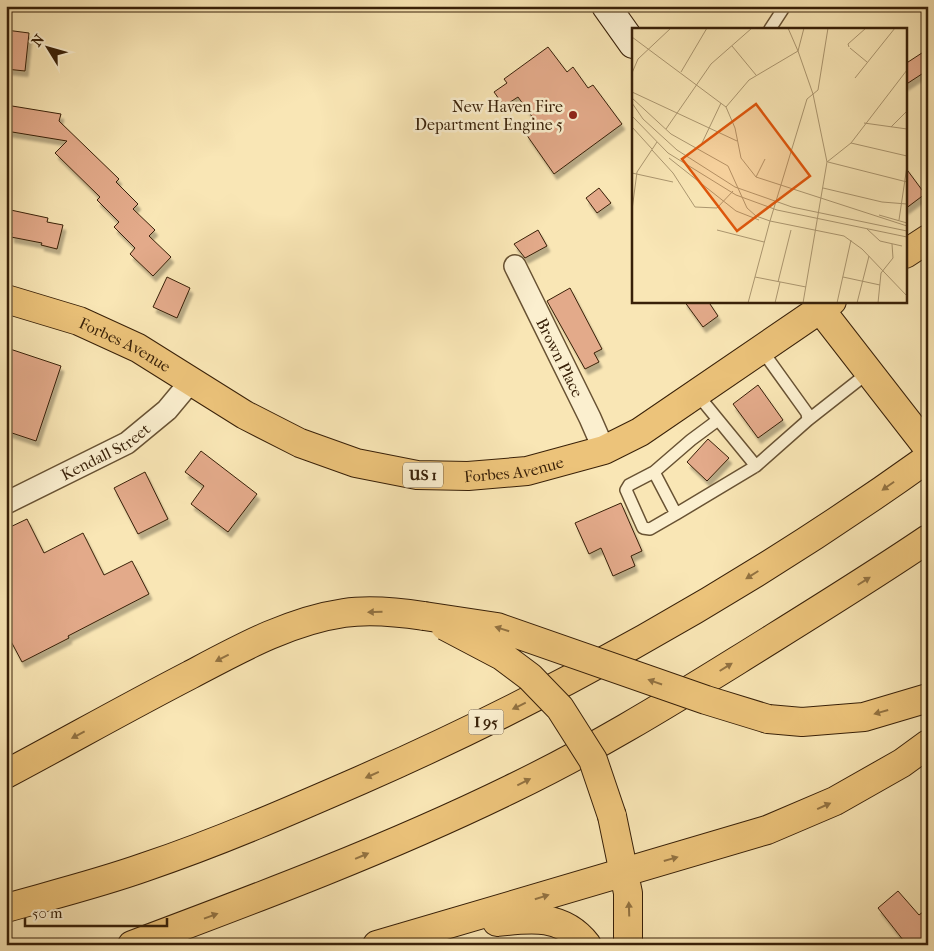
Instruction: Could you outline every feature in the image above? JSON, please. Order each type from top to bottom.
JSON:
[{"type":"main road","points":[[606,6],[632,43]]},
{"type":"main road","points":[[906,253],[928,239]]},
{"type":"main road","name":"Forbes Avenue","points":[[6,299],[79,321],[138,348],[246,415],[300,444],[356,463],[417,475],[468,476],[527,471],[604,450],[640,432],[761,350],[823,304]]},
{"type":"main road","points":[[823,304],[869,372],[928,448]]},
{"type":"main road","name":"I 95","points":[[6,908],[144,868],[275,818],[432,749],[556,687],[677,620],[795,548],[928,458]]},
{"type":"main road","points":[[132,945],[311,878],[442,822],[512,789],[631,726],[858,585],[928,539]]},
{"type":"main road","points":[[6,774],[166,687],[278,631],[309,621],[345,613],[399,612],[496,627],[706,700],[768,719],[802,722],[864,717],[928,698]]},
{"type":"main road","points":[[424,616],[502,656],[530,677],[560,708],[593,760],[612,816],[624,873],[629,907],[628,945]]},
{"type":"main road","points":[[377,945],[768,830],[835,801],[902,764],[928,744]]},
{"type":"main road","points":[[428,931],[526,919],[550,920],[574,932],[587,945]]},
{"type":"street","name":"Brown Place","points":[[515,266],[604,450]]},
{"type":"street","name":"Kendall Street","points":[[6,503],[127,443],[167,410],[192,380]]},
{"type":"lane","points":[[771,28],[785,6]]},
{"type":"lane","points":[[761,350],[807,413],[808,420]]},
{"type":"lane","points":[[718,420],[691,440],[654,472],[629,485],[626,490],[642,528],[650,529],[756,466],[808,420],[869,372]]},
{"type":"lane","points":[[696,393],[756,466]]},
{"type":"lane","points":[[654,472],[676,514]]},
{"type":"building","points":[[6,30],[29,33],[25,71],[6,69]]},
{"type":"building","name":"New Haven Fire Department Engine 5","points":[[548,47],[567,72],[573,67],[588,88],[593,85],[622,124],[554,174],[526,134],[538,125],[518,97],[504,106],[494,92],[507,83],[504,79]]},
{"type":"building","points":[[928,49],[928,70],[906,84],[906,63]]},
{"type":"building","points":[[6,105],[61,114],[59,121],[119,179],[116,182],[138,204],[133,209],[155,230],[149,236],[171,257],[153,276],[130,254],[135,248],[114,227],[119,222],[97,200],[100,197],[55,153],[67,141],[6,131]]},
{"type":"building","points":[[906,168],[925,194],[906,208]]},
{"type":"building","points":[[599,188],[611,203],[597,213],[586,198]]},
{"type":"building","points":[[6,209],[48,218],[47,222],[63,225],[57,249],[41,245],[42,243],[11,237],[12,233],[6,232]]},
{"type":"building","points":[[538,230],[547,246],[525,258],[514,244]]},
{"type":"building","points":[[167,277],[190,288],[177,318],[153,307]]},
{"type":"building","points":[[570,288],[602,349],[594,353],[599,362],[585,369],[547,301]]},
{"type":"building","points":[[685,302],[709,302],[718,316],[703,327]]},
{"type":"building","points":[[10,349],[61,366],[36,441],[6,431],[6,360]]},
{"type":"building","points":[[758,385],[783,420],[758,438],[733,404]]},
{"type":"building","points":[[708,439],[729,458],[707,481],[687,462]]},
{"type":"building","points":[[201,451],[257,494],[228,532],[191,504],[204,486],[185,472]]},
{"type":"building","points":[[145,472],[168,519],[138,534],[114,488]]},
{"type":"building","points":[[621,503],[642,551],[631,556],[635,566],[613,576],[601,548],[589,554],[575,523]]},
{"type":"building","points":[[27,519],[44,553],[83,533],[104,575],[132,561],[149,594],[22,662],[6,632],[6,529]]},
{"type":"building","points":[[898,891],[919,915],[928,908],[928,945],[907,945],[878,908]]},
{"type":"place","name":"New Haven Fire Department Engine 5","points":[[573,115]]}]
